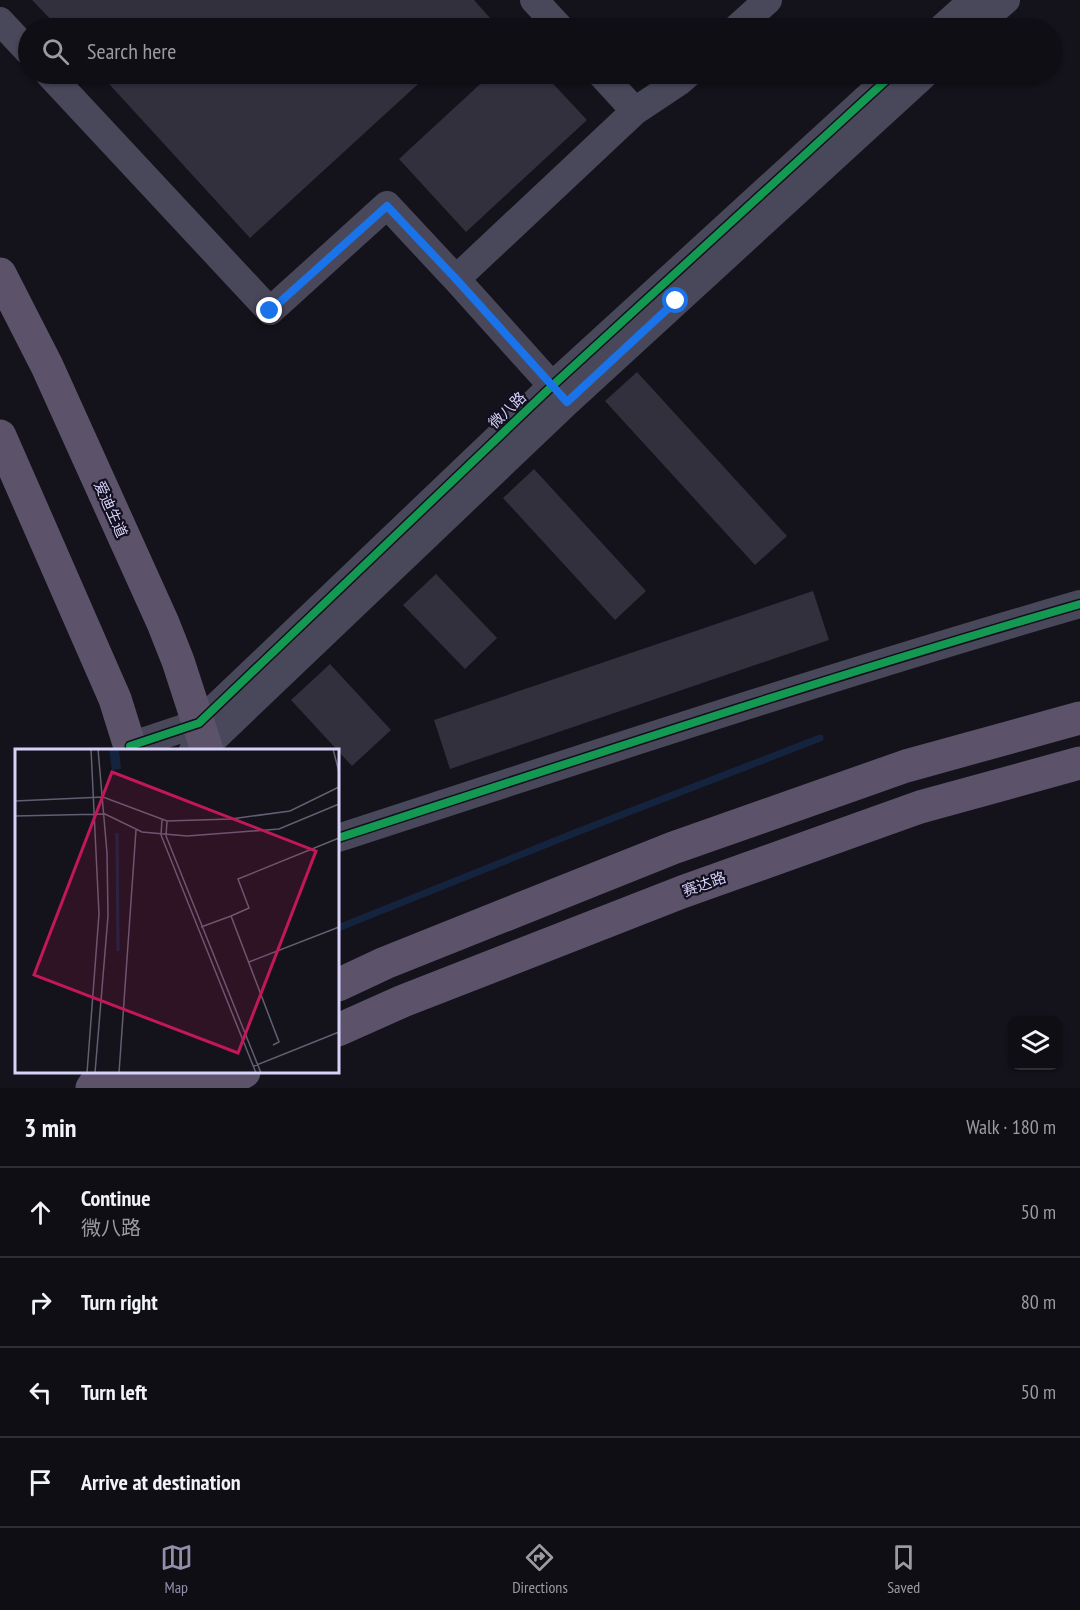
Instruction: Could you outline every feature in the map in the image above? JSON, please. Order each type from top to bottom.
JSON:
[{"type":"main road","name":"爱迪生道","points":[[0,274],[47,366],[163,623],[178,661],[201,742]]},
{"type":"main road","points":[[0,436],[115,699],[131,748]]},
{"type":"main road","points":[[339,985],[385,963],[673,848],[906,766],[1080,718]]},
{"type":"main road","name":"赛达路","points":[[339,1030],[403,1001],[725,876],[920,807],[1080,763]]},
{"type":"main road","points":[[92,1088],[102,1073]]},
{"type":"main road","points":[[179,1088],[189,1077],[215,1079]]},
{"type":"street","points":[[534,0],[551,18]]},
{"type":"street","points":[[748,18],[768,0]]},
{"type":"street","points":[[953,18],[973,0]]},
{"type":"street","points":[[985,18],[1006,0]]},
{"type":"street","points":[[0,21],[18,40]]},
{"type":"street","points":[[58,84],[270,311],[387,206],[559,394]]},
{"type":"street","points":[[610,84],[635,111]]},
{"type":"street","points":[[456,279],[635,111],[676,84]]},
{"type":"street","points":[[131,748],[201,742],[883,84]]},
{"type":"street","points":[[559,394],[914,84]]},
{"type":"street","points":[[339,838],[971,635],[1080,604]]},
{"type":"building","points":[[32,0],[474,0],[490,18],[49,18]]},
{"type":"building","points":[[109,84],[418,84],[250,238]]},
{"type":"building","points":[[480,84],[553,84],[587,120],[466,232],[399,159]]},
{"type":"building","points":[[637,372],[787,536],[755,565],[605,401]]},
{"type":"building","points":[[534,469],[646,591],[615,620],[503,498]]},
{"type":"building","points":[[436,574],[497,638],[465,669],[403,605]]},
{"type":"building","points":[[813,591],[829,640],[450,769],[434,720]]},
{"type":"building","points":[[330,664],[391,730],[352,766],[339,749],[336,749],[291,700]]},
{"type":"waterway","points":[[339,928],[820,738]]},
{"type":"cycle path","name":"微八路","points":[[130,746],[199,723],[552,386],[882,84]]},
{"type":"cycle path","points":[[339,838],[801,689],[1080,604]]},
{"type":"route","points":[[270,311],[387,206],[567,402],[676,301]]}]
